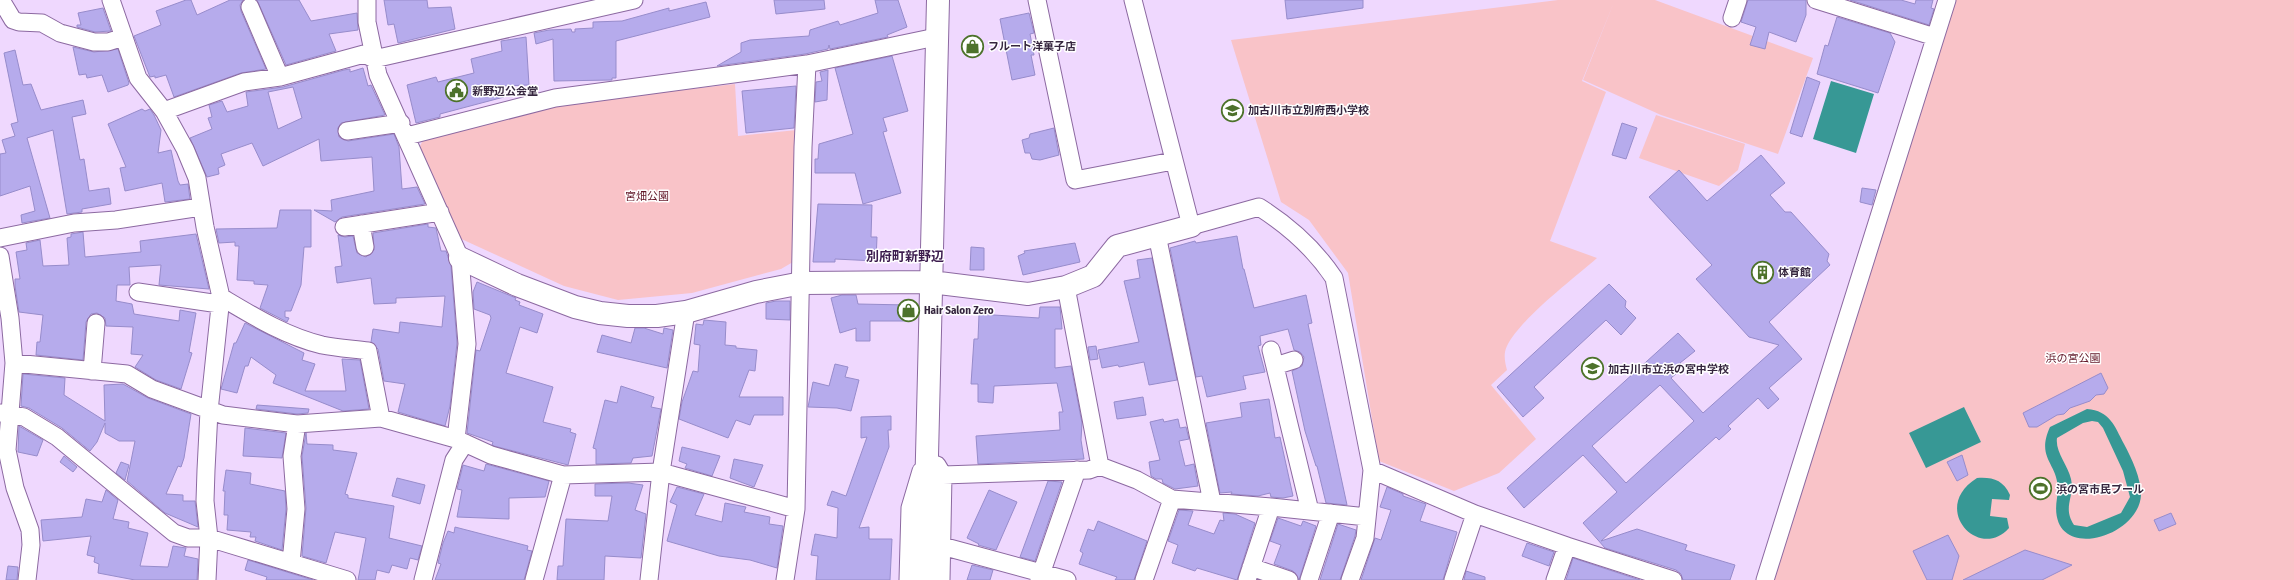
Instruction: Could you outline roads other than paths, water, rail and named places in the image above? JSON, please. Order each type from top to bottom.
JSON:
[{"type":"street","points":[[1,0],[13,20],[19,22],[42,22],[60,32],[94,42],[108,42],[124,38]]},
{"type":"street","points":[[111,0],[138,78],[164,111],[185,149],[197,178],[201,207],[220,301],[209,411],[205,501],[209,538],[207,580]]},
{"type":"street","points":[[367,0],[367,22],[378,75],[404,130],[460,258],[467,344],[460,441],[424,580]]},
{"type":"street","points":[[164,111],[244,82],[280,77],[364,54],[374,58],[634,0]]},
{"type":"street","points":[[924,580],[938,0]]},
{"type":"street","points":[[1037,0],[1075,180],[1173,161]]},
{"type":"street","points":[[1133,0],[1173,161],[1191,226]]},
{"type":"street","points":[[1732,18],[1738,0]]},
{"type":"street","points":[[1816,0],[1935,38]]},
{"type":"street","points":[[1765,580],[1947,0]]},
{"type":"street","points":[[250,7],[280,77]]},
{"type":"street","points":[[347,131],[404,130],[555,98],[807,64],[936,37]]},
{"type":"street","points":[[786,580],[796,509],[802,283],[803,147],[807,64]]},
{"type":"street","points":[[0,238],[74,223],[116,220],[201,207]]},
{"type":"street","points":[[460,258],[546,296],[600,313],[628,316],[657,316],[686,312],[756,292],[802,283],[931,282],[1028,294],[1066,287],[1093,276],[1117,246],[1259,207],[1284,223],[1319,256],[1334,278],[1372,470],[1364,538],[1350,580]]},
{"type":"street","points":[[344,227],[440,212]]},
{"type":"street","points":[[361,224],[365,247]]},
{"type":"street","points":[[1157,235],[1212,502]]},
{"type":"street","points":[[0,256],[10,318],[14,363],[4,414],[7,450],[15,488],[30,530],[31,545],[27,580]]},
{"type":"street","points":[[1066,287],[1100,466]]},
{"type":"street","points":[[138,292],[220,301],[266,324],[308,341],[333,347],[368,351],[381,418]]},
{"type":"street","points":[[649,580],[662,472],[686,312]]},
{"type":"street","points":[[92,371],[96,323]]},
{"type":"street","points":[[1271,350],[1310,511]]},
{"type":"street","points":[[1275,366],[1294,360]]},
{"type":"street","points":[[14,363],[127,374],[152,389],[222,415],[297,424],[381,418],[460,441],[491,455],[563,475],[662,472],[796,509]]},
{"type":"street","points":[[4,414],[24,417],[57,437],[174,533],[188,538],[209,538],[347,580]]},
{"type":"street","points":[[291,563],[296,509],[292,456],[297,424]]},
{"type":"street","points":[[928,450],[943,475],[941,580]]},
{"type":"street","points":[[908,580],[910,508],[928,450]]},
{"type":"street","points":[[943,475],[1089,470],[1100,466],[1137,480],[1172,499],[1272,507],[1367,517]]},
{"type":"street","points":[[1040,576],[1077,470]]},
{"type":"street","points":[[1372,470],[1475,514],[1663,579]]},
{"type":"street","points":[[534,580],[563,475]]},
{"type":"street","points":[[1144,580],[1172,499]]},
{"type":"street","points":[[1272,507],[1249,573],[1289,580]]},
{"type":"street","points":[[1309,580],[1331,513]]},
{"type":"street","points":[[1453,580],[1475,514]]},
{"type":"street","points":[[942,546],[1040,576],[1067,580]]},
{"type":"street","points":[[1556,580],[1567,546]]},
{"type":"place","name":"フルート洋菓子店","points":[[973,46]]},
{"type":"place","name":"新野辺公会堂","points":[[456,91]]},
{"type":"place","name":"加古川市立別府西小学校","points":[[1233,110]]},
{"type":"place","name":"体育館","points":[[1763,272]]},
{"type":"place","name":"Hair Salon Zero","points":[[908,310]]},
{"type":"place","name":"加古川市立浜の宮中学校","points":[[1593,369]]},
{"type":"place","name":"浜の宮市民プール","points":[[2040,489]]},
{"type":"district","name":"別府町新野辺","points":[[905,256]]},
{"type":"park label","name":"宮畑公園","points":[[647,196]]},
{"type":"park label","name":"浜の宮公園","points":[[2073,358]]}]
